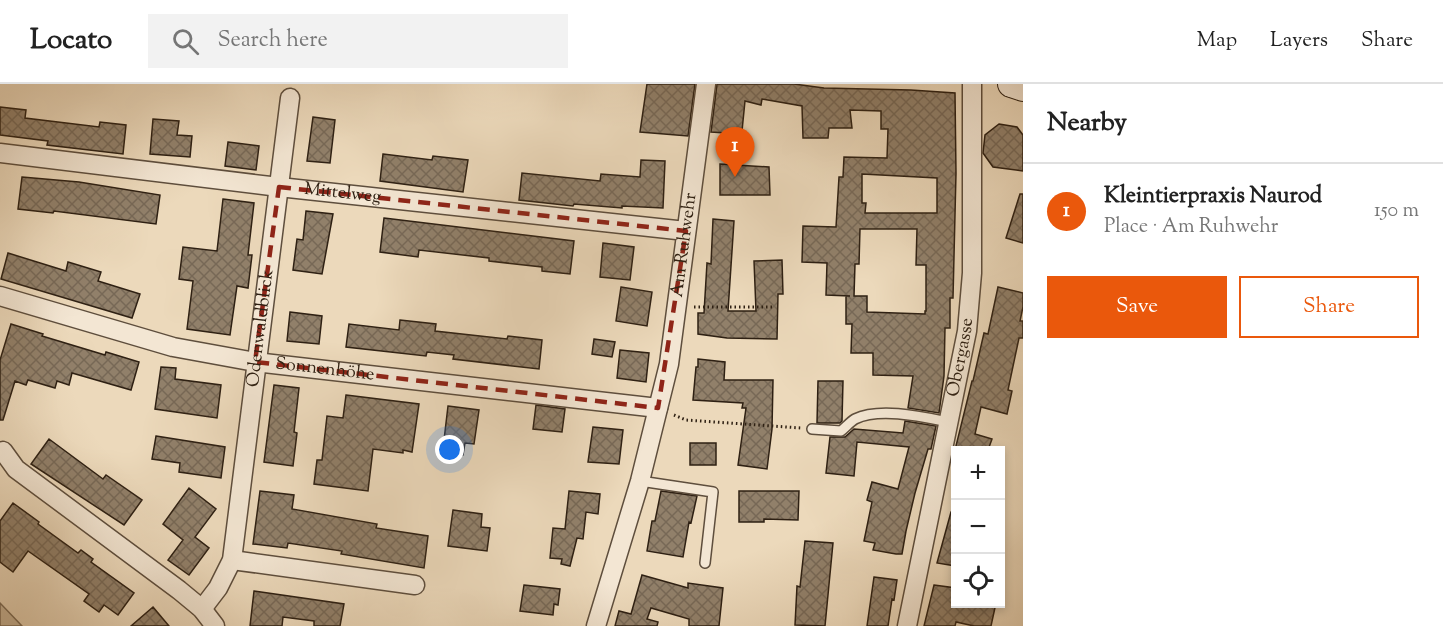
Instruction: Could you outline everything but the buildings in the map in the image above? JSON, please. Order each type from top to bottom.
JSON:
[{"type":"street","name":"Am Ruhwehr","points":[[596,626],[640,481],[669,364],[706,84]]},
{"type":"street","name":"Obergasse","points":[[907,626],[967,331],[972,273],[972,84]]},
{"type":"street","points":[[1011,84],[1023,88]]},
{"type":"street","name":"Odenwaldblick","points":[[202,609],[218,588],[232,560],[255,362],[290,98]]},
{"type":"street","name":"Mittelweg","points":[[0,153],[279,187],[686,231]]},
{"type":"street","name":"Sonnenhöhe","points":[[0,296],[173,347],[255,362],[658,408]]},
{"type":"street","points":[[3,451],[16,469],[179,590],[202,609],[214,626]]},
{"type":"street","points":[[232,560],[416,585]]},
{"type":"lane","points":[[812,429],[841,431],[855,419],[873,415],[909,414],[948,422]]},
{"type":"lane","points":[[640,481],[713,492],[705,563]]},
{"type":"path","points":[[677,307],[774,307]]},
{"type":"path","points":[[658,408],[686,420],[812,429]]},
{"type":"highlighted area","points":[[279,187],[686,231],[658,408],[255,362]]},
{"type":"shaded area","points":[[0,603],[22,626],[0,626]]},
{"type":"place","name":"Kleintierpraxis Naurod","points":[[735,177]]}]
